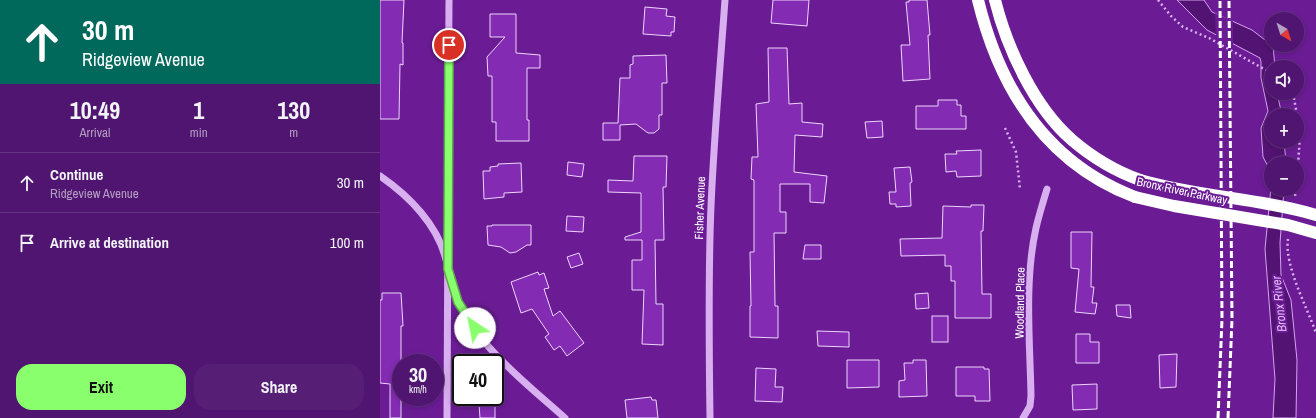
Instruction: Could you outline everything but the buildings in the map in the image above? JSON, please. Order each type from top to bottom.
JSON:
[{"type":"highway","name":"Bronx River Parkway","points":[[978,0],[988,34],[1004,72],[1019,100],[1038,128],[1056,148],[1077,166],[1109,186],[1135,197],[1174,206],[1288,225],[1316,233]]},
{"type":"highway","name":"Bronx River Parkway","points":[[995,0],[1004,30],[1020,66],[1039,100],[1071,139],[1091,155],[1113,169],[1140,180],[1162,186],[1291,209],[1316,215]]},
{"type":"street","points":[[448,418],[449,0]]},
{"type":"street","name":"Fisher Avenue","points":[[710,418],[709,273],[711,205],[716,111],[725,0]]},
{"type":"street","points":[[380,176],[394,186],[421,213],[440,240],[458,302],[469,321],[490,348],[565,418]]},
{"type":"street","name":"Woodland Place","points":[[1023,418],[1030,406],[1031,396],[1030,310],[1032,256],[1036,228],[1047,189]]},
{"type":"path","points":[[1158,0],[1170,16],[1183,27],[1210,38],[1264,69]]},
{"type":"path","points":[[1005,128],[1016,152],[1020,189]]},
{"type":"path","points":[[1294,203],[1295,196]]},
{"type":"path","points":[[1288,238],[1287,245],[1289,262],[1316,333]]},
{"type":"water","points":[[1177,0],[1204,0],[1212,12],[1252,30],[1264,39],[1264,52],[1274,52],[1274,60],[1264,60],[1264,92],[1261,78],[1260,58],[1207,30]]},
{"type":"water","points":[[1266,100],[1279,100],[1280,108],[1267,108]]},
{"type":"water","points":[[1264,121],[1264,148],[1285,148],[1285,156],[1264,156],[1264,159],[1261,128]]},
{"type":"water","name":"Bronx River","points":[[1270,196],[1283,196],[1280,243],[1281,275],[1291,300],[1297,360],[1296,418],[1273,418],[1275,379],[1265,249]]},
{"type":"pier","points":[[1215,13],[1233,21],[1233,46],[1216,37]]},
{"type":"railway","points":[[1218,418],[1222,319],[1220,0]]},
{"type":"railway","points":[[1228,418],[1232,319],[1229,0]]},
{"type":"route","points":[[449,45],[448,269],[458,302],[475,328]]}]
